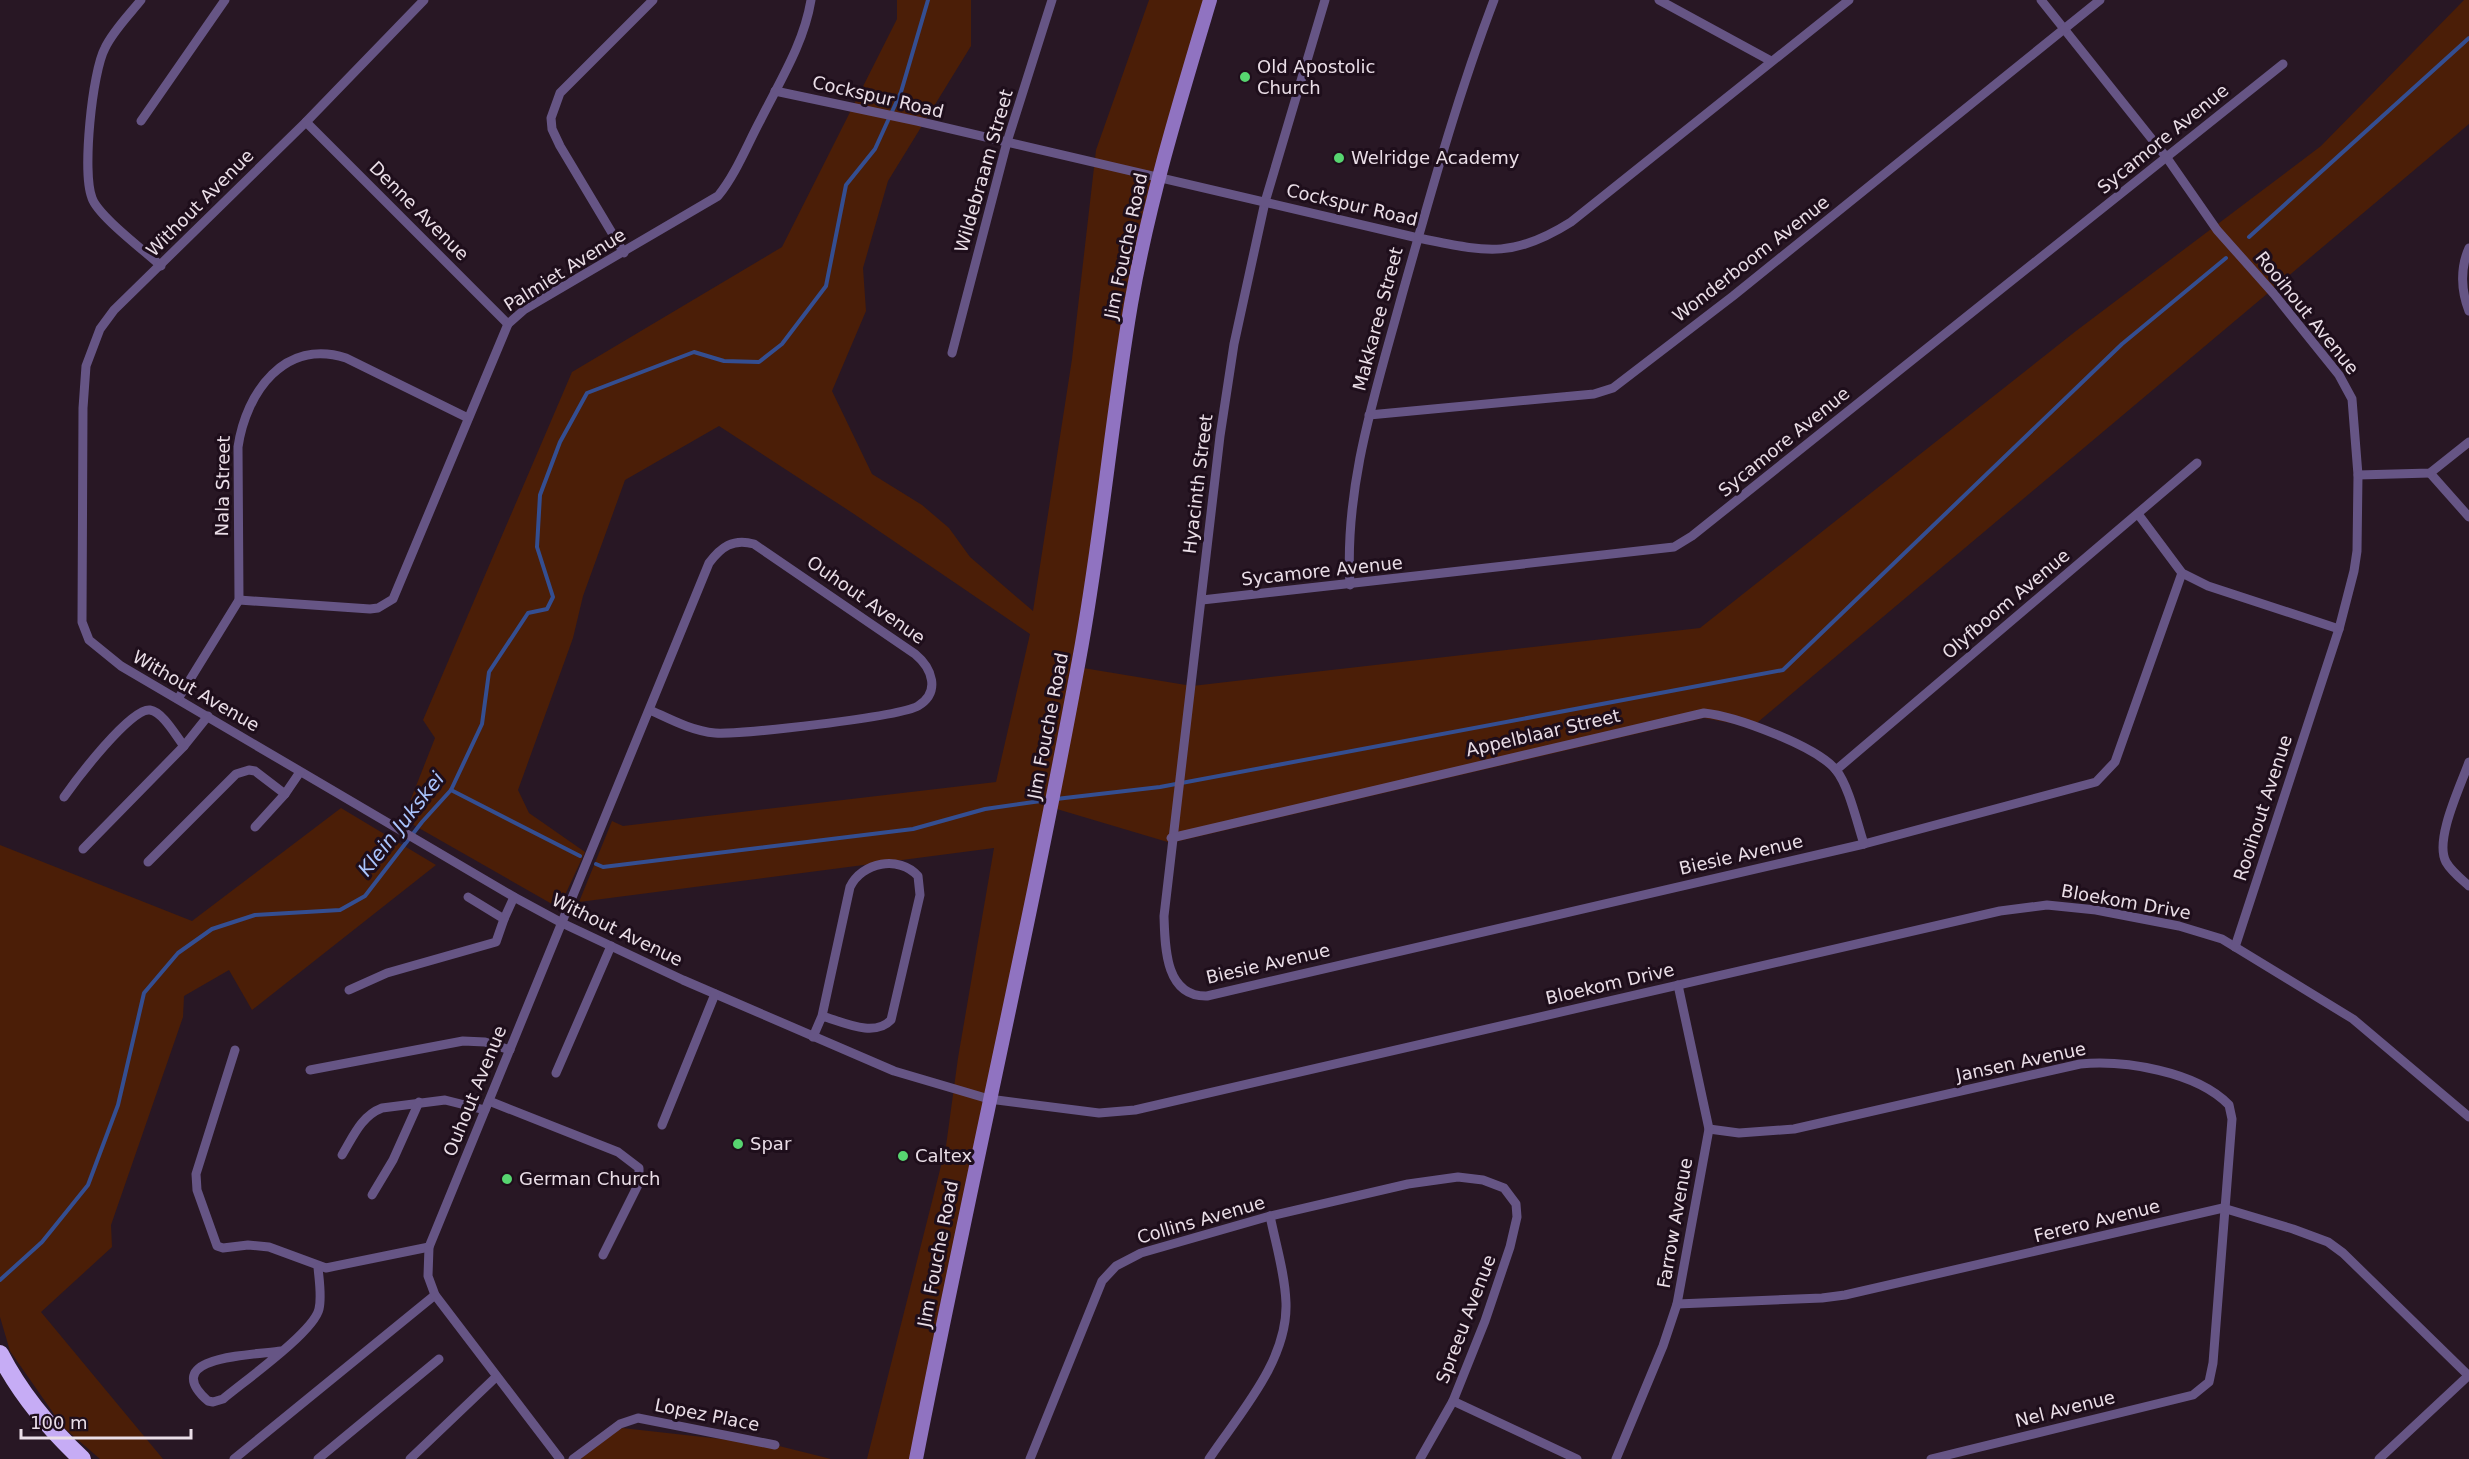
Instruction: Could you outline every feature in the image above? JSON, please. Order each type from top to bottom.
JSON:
[{"type":"highway","points":[[0,1354],[17,1385],[39,1414],[82,1459]]},
{"type":"street","points":[[141,0],[105,47],[95,73],[88,168],[92,199],[105,216],[161,266]]},
{"type":"street","name":"Without Avenue","points":[[424,0],[306,122],[114,310],[100,328],[86,366],[80,607],[84,632],[89,640],[120,666],[562,923],[715,994],[894,1071],[989,1099]]},
{"type":"street","points":[[624,253],[560,146],[552,129],[551,118],[560,93],[653,0]]},
{"type":"street","name":"Palmiet Avenue","points":[[239,600],[370,609],[378,608],[393,599],[508,324],[525,309],[718,196],[735,171],[804,31],[811,0]]},
{"type":"street","name":"Wildebraam Street","points":[[952,352],[1007,142],[1052,0]]},
{"type":"street","name":"Jim Fouche Road","points":[[916,1459],[989,1099],[1021,961],[1090,601],[1131,307],[1158,179],[1210,0]]},
{"type":"street","name":"Hyacinth Street","points":[[1175,980],[1167,956],[1164,916],[1228,375],[1265,202],[1325,0]]},
{"type":"street","name":"Makkaree Street","points":[[1350,585],[1348,560],[1354,486],[1369,415],[1463,81],[1494,0]]},
{"type":"street","points":[[1659,0],[1772,61]]},
{"type":"street","name":"Cockspur Road","points":[[775,91],[1007,142],[1418,238],[1493,251],[1515,248],[1556,231],[1626,179],[1849,0]]},
{"type":"street","name":"Rooihout Avenue","points":[[2041,0],[2167,158],[2217,230],[2274,294],[2347,387],[2355,412],[2358,475],[2357,552],[2338,629],[2235,946]]},
{"type":"street","name":"Wonderboom Avenue","points":[[1369,415],[1593,394],[1613,388],[1732,296],[2100,0]]},
{"type":"street","points":[[141,121],[221,1]]},
{"type":"street","name":"Sycamore Avenue","points":[[1202,600],[1664,551],[1683,543],[2283,64]]},
{"type":"street","name":"Denne Avenue","points":[[306,122],[508,324]]},
{"type":"street","points":[[2469,248],[2463,287],[2469,311]]},
{"type":"street","name":"Nala Street","points":[[239,600],[238,447],[241,422],[250,401],[277,370],[293,359],[327,352],[346,358],[468,418]]},
{"type":"street","points":[[2358,475],[2430,473],[2469,442]]},
{"type":"street","name":"Olyfboom Avenue","points":[[1836,770],[2197,463]]},
{"type":"street","points":[[2430,473],[2469,517]]},
{"type":"street","points":[[2138,513],[2182,573],[2208,586],[2338,629]]},
{"type":"street","name":"Ouhout Avenue","points":[[560,1459],[435,1295],[428,1276],[429,1247],[709,563],[716,554],[734,542],[744,542],[765,551],[915,654],[929,667],[933,683],[926,698],[911,709],[809,724],[717,733],[697,729],[650,710]]},
{"type":"street","name":"Biesie Avenue","points":[[1175,980],[1189,993],[1207,996],[1864,844],[2081,788],[2104,776],[2115,762],[2182,573]]},
{"type":"street","points":[[178,699],[239,600]]},
{"type":"street","points":[[64,797],[91,759],[140,711],[152,710],[159,714],[184,746]]},
{"type":"street","name":"Appelblaar Street","points":[[1172,838],[1696,714],[1720,716],[1752,725],[1815,754],[1836,770]]},
{"type":"street","points":[[83,849],[184,746],[208,716]]},
{"type":"street","points":[[2469,762],[2442,847],[2450,868],[2469,886]]},
{"type":"street","points":[[148,862],[242,771],[249,770],[260,774],[285,794]]},
{"type":"street","points":[[1836,770],[1864,844]]},
{"type":"street","points":[[255,827],[285,794],[300,772]]},
{"type":"street","points":[[813,1037],[822,1016],[850,887],[854,879],[864,869],[896,864],[906,866],[918,876],[920,895],[891,1020],[879,1028],[869,1028],[822,1016]]},
{"type":"street","points":[[468,897],[504,919]]},
{"type":"street","points":[[349,990],[387,973],[496,942],[502,932],[504,919],[514,897]]},
{"type":"street","name":"Bloekom Drive","points":[[989,1099],[1099,1113],[1125,1112],[1970,918],[2046,905],[2096,910],[2179,926],[2210,934],[2235,946],[2353,1019],[2469,1117]]},
{"type":"street","points":[[556,1073],[611,946]]},
{"type":"street","name":"Farrow Avenue","points":[[1616,1459],[1663,1346],[1677,1304],[1709,1129],[1678,985]]},
{"type":"street","points":[[662,1125],[715,994]]},
{"type":"street","points":[[310,1070],[463,1041],[485,1042],[510,1050]]},
{"type":"street","points":[[235,1050],[196,1174],[197,1190],[217,1246],[223,1248],[257,1245],[318,1267],[332,1267],[429,1247]]},
{"type":"street","name":"Jansen Avenue","points":[[1709,1129],[1739,1133],[1794,1129],[2080,1064],[2103,1062],[2168,1073],[2215,1094],[2229,1105],[2232,1119],[2223,1208],[2213,1363],[2209,1382],[2205,1388]]},
{"type":"street","points":[[342,1155],[361,1123],[374,1111],[419,1102],[457,1101],[487,1106],[618,1152],[628,1157],[639,1168],[639,1183],[603,1255]]},
{"type":"street","points":[[372,1195],[393,1160],[419,1102]]},
{"type":"street","name":"Collins Avenue","points":[[1030,1459],[1102,1281],[1116,1266],[1141,1253],[1270,1216],[1434,1179],[1483,1180],[1504,1188]]},
{"type":"street","name":"Spreeu Avenue","points":[[1420,1459],[1453,1401],[1485,1321],[1510,1247],[1517,1217],[1516,1204],[1504,1188]]},
{"type":"street","name":"Ferero Avenue","points":[[1677,1304],[1822,1299],[1845,1295],[2223,1208],[2293,1228],[2328,1242],[2343,1253],[2469,1375]]},
{"type":"street","points":[[1209,1459],[1264,1377],[1281,1339],[1285,1322],[1286,1296],[1270,1216]]},
{"type":"street","points":[[281,1351],[211,1362],[196,1368],[192,1374],[192,1380],[208,1401],[217,1401],[281,1351],[307,1328],[319,1310],[318,1267]]},
{"type":"street","points":[[234,1459],[435,1295]]},
{"type":"street","points":[[318,1459],[439,1359]]},
{"type":"street","points":[[2379,1459],[2469,1375]]},
{"type":"street","points":[[410,1459],[496,1377]]},
{"type":"street","name":"Nel Avenue","points":[[1931,1459],[2193,1395],[2205,1388]]},
{"type":"street","points":[[1453,1401],[1577,1459]]},
{"type":"street","name":"Lopez Place","points":[[573,1459],[620,1424],[638,1418],[775,1445]]},
{"type":"shaded area","points":[[897,0],[971,0],[971,46],[888,181],[863,268],[866,311],[832,391],[872,474],[922,505],[949,528],[970,557],[1033,611],[1072,359],[1096,150],[1149,0],[1209,0],[1158,179],[1077,667],[1192,686],[1700,628],[2076,331],[2321,146],[2464,0],[2469,0],[2469,124],[1752,727],[1704,718],[1171,843],[1050,807],[916,1459],[867,1459],[946,1146],[958,1058],[994,848],[579,902],[612,821],[623,826],[996,782],[1030,634],[854,514],[719,426],[625,480],[583,596],[573,638],[518,790],[529,813],[585,852],[559,908],[403,819],[435,738],[423,720],[572,372],[782,247],[897,19]]},
{"type":"shaded area","points":[[341,808],[436,865],[252,1010],[229,970],[184,996],[183,1017],[111,1225],[112,1247],[41,1312],[163,1459],[100,1459],[63,1427],[10,1351],[0,1317],[0,845],[192,921]]},
{"type":"shaded area","points":[[622,1428],[775,1445],[831,1459],[575,1459]]},
{"type":"waterway","name":"Klein Jukskei","points":[[0,1280],[42,1242],[88,1185],[118,1105],[144,993],[178,953],[212,929],[255,915],[340,910],[365,896],[422,822],[451,790],[482,724],[489,672],[528,613],[547,609],[553,597],[537,547],[540,495],[560,442],[587,393],[694,352],[724,361],[759,362],[782,344],[826,286],[846,185],[875,149],[901,92],[928,0]]},
{"type":"waterway","points":[[2249,237],[2469,38]]},
{"type":"waterway","points":[[1056,799],[1160,787],[1783,670],[2122,344],[2226,258]]},
{"type":"waterway","points":[[451,790],[580,856]]},
{"type":"waterway","points":[[596,864],[603,867],[913,829],[985,809],[1048,800]]},
{"type":"place","name":"Old Apostolic Church","points":[[1245,77]]},
{"type":"place","name":"Welridge Academy","points":[[1339,158]]},
{"type":"place","name":"Spar","points":[[738,1144]]},
{"type":"place","name":"Caltex","points":[[903,1156]]},
{"type":"place","name":"German Church","points":[[507,1179]]}]
